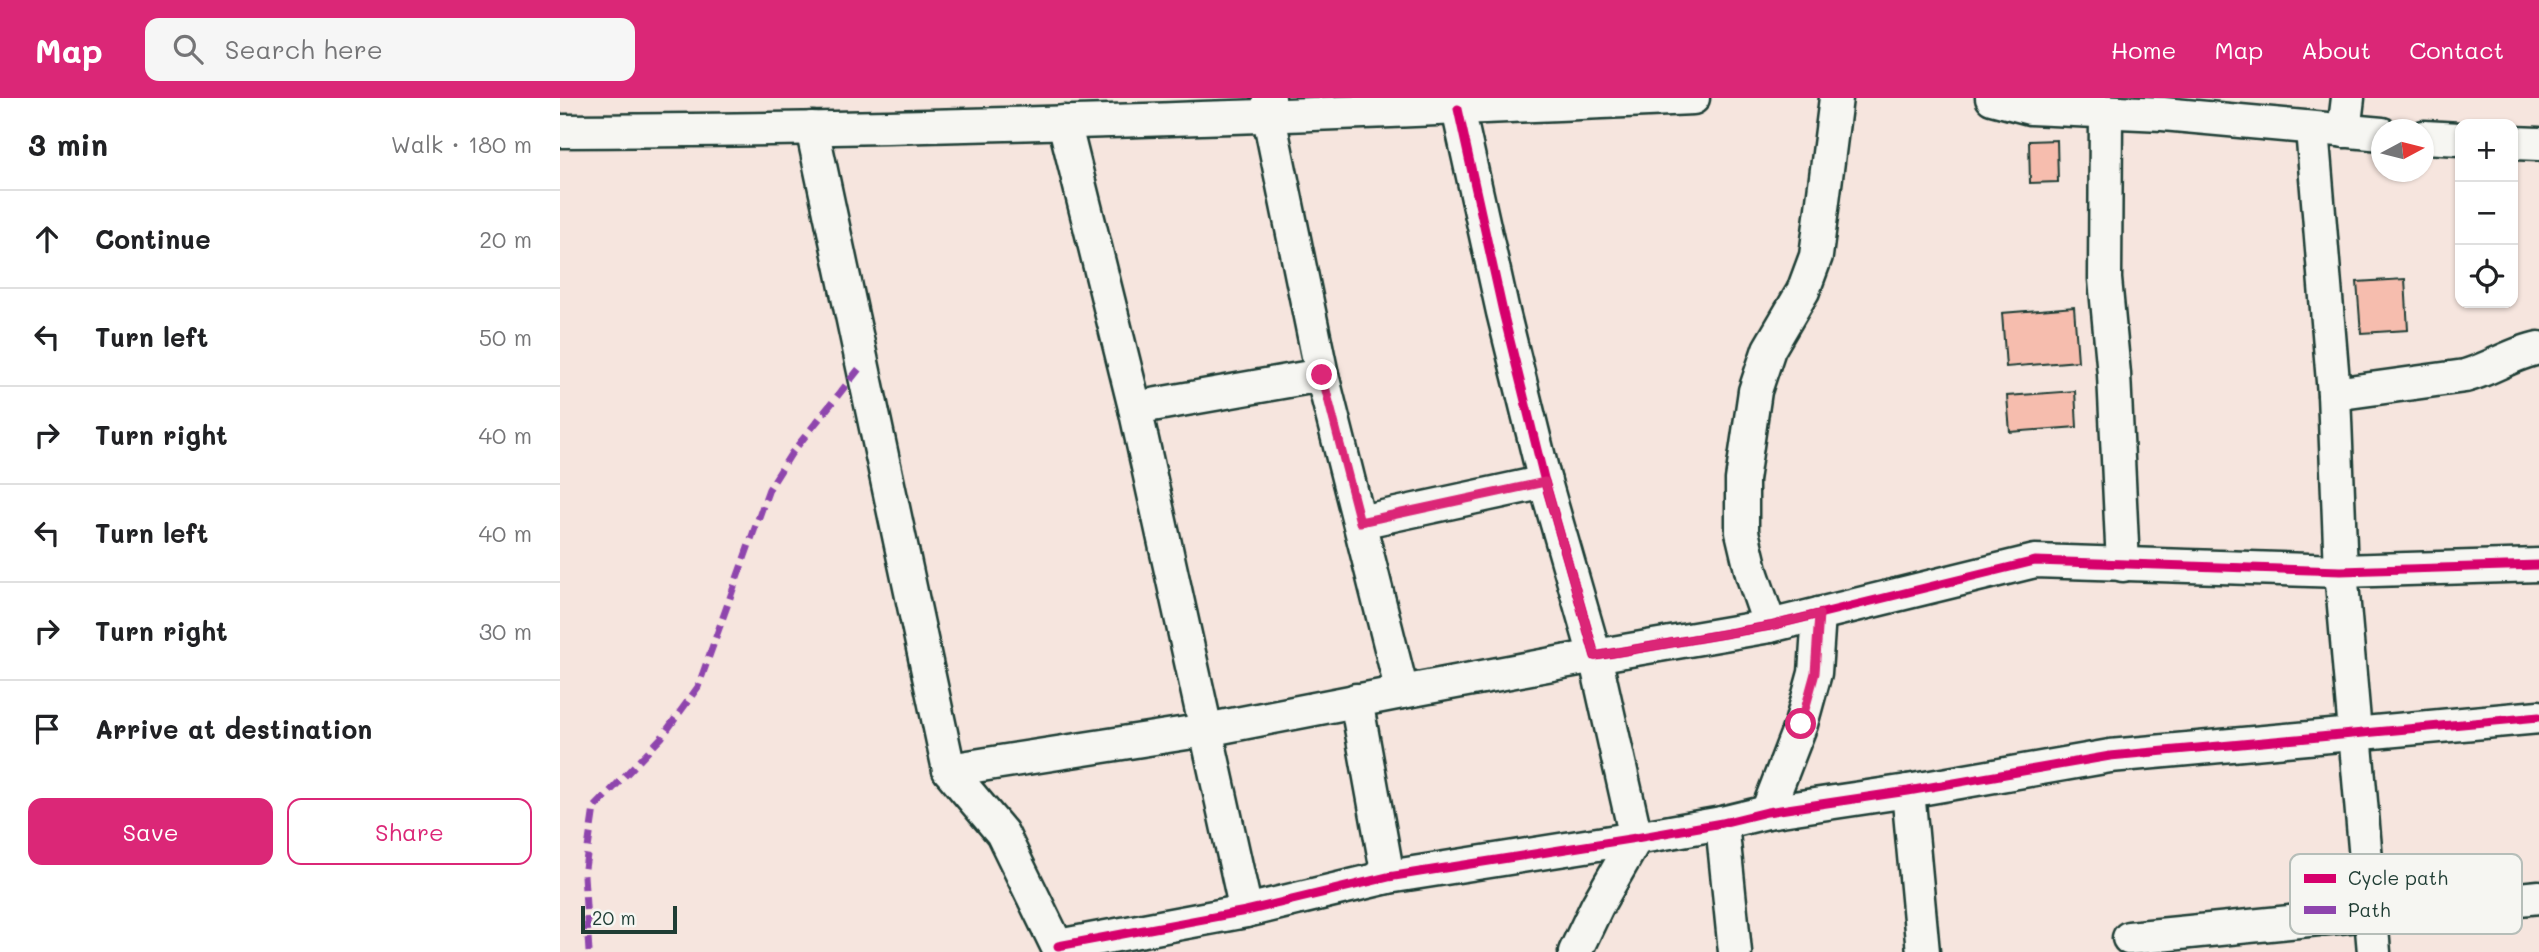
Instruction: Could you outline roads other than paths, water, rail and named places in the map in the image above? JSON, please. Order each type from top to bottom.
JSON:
[{"type":"street","points":[[560,131],[1064,122],[1269,108],[1458,109],[1693,98]]},
{"type":"street","points":[[1770,626],[1752,573],[1742,532],[1742,480],[1755,391],[1769,349],[1803,290],[1816,256],[1836,98]]},
{"type":"street","points":[[1992,98],[2106,113],[2163,106],[2312,129],[2371,133]]},
{"type":"street","points":[[2344,131],[2348,98]]},
{"type":"street","points":[[1269,108],[1322,375],[1402,692]]},
{"type":"street","points":[[1458,109],[1503,312],[1545,482],[1595,656],[1636,838],[1597,906],[1575,952]]},
{"type":"street","points":[[2106,113],[2105,279],[2114,374],[2123,565]]},
{"type":"street","points":[[1064,122],[1135,408],[1246,911]]},
{"type":"street","points":[[812,128],[949,770],[1002,833],[1059,949],[1246,911],[1388,877],[1636,838],[1722,823],[1766,812],[2110,756],[2539,717]]},
{"type":"street","points":[[2312,129],[2334,394],[2341,571],[2366,854]]},
{"type":"street","points":[[2434,138],[2455,139]]},
{"type":"street","points":[[2518,143],[2539,144]]},
{"type":"street","points":[[2334,394],[2483,372],[2505,359],[2539,348]]},
{"type":"street","points":[[1135,408],[1322,375]]},
{"type":"street","points":[[1360,522],[1545,482]]},
{"type":"street","points":[[949,770],[1206,730],[1356,700],[1770,626],[2035,561],[2341,571],[2539,565]]},
{"type":"street","points":[[1766,812],[1805,711],[1815,673],[1819,614]]},
{"type":"street","points":[[1356,700],[1388,877]]},
{"type":"street","points":[[1908,791],[1923,952]]},
{"type":"street","points":[[1722,823],[1735,952]]},
{"type":"street","points":[[2129,938],[2290,922]]},
{"type":"street","points":[[2373,934],[2374,952]]}]
